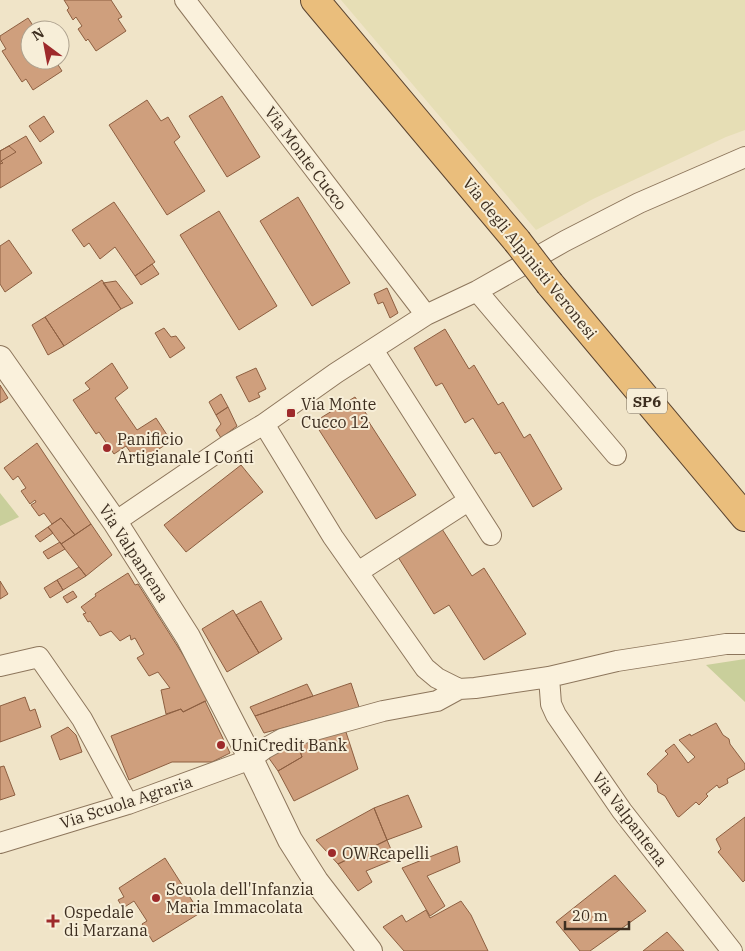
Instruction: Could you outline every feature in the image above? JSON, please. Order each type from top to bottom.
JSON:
[{"type":"highway","name":"Via degli Alpinisti Veronesi","points":[[315,0],[745,517]]},
{"type":"street","name":"Via Monte Cucco","points":[[186,0],[426,315]]},
{"type":"street","points":[[115,522],[228,445],[264,424],[336,373],[426,315],[477,291],[564,240],[639,203],[745,157]]},
{"type":"street","points":[[477,291],[616,455]]},
{"type":"street","points":[[373,350],[490,535]]},
{"type":"street","name":"Via Valpantena","points":[[0,358],[115,522],[188,637],[252,759],[290,840],[316,881],[370,951]]},
{"type":"street","points":[[264,424],[333,537],[425,668],[437,678],[459,689]]},
{"type":"street","points":[[358,572],[468,500]]},
{"type":"street","points":[[252,759],[264,748],[282,739],[383,711],[437,701],[459,689],[549,677],[617,661],[726,644],[745,644]]},
{"type":"street","points":[[0,666],[39,658],[82,719],[128,804]]},
{"type":"street","name":"Via Valpantena","points":[[549,677],[551,704],[556,715],[622,811],[732,951]]},
{"type":"street","name":"Via Scuola Agraria","points":[[0,843],[128,804],[252,759]]},
{"type":"shaded area","points":[[341,0],[745,0],[745,130],[593,199],[536,230]]},
{"type":"green space","points":[[0,493],[19,517],[0,526]]},
{"type":"green space","points":[[745,659],[745,702],[706,665]]},
{"type":"building","points":[[64,0],[111,0],[122,17],[118,19],[126,31],[96,51],[78,29],[82,26],[76,17],[73,20]]},
{"type":"building","points":[[20,23],[20,70],[62,71],[33,90],[26,79],[22,82],[2,51],[6,49],[0,36]]},
{"type":"building","points":[[222,96],[260,157],[227,177],[189,116]]},
{"type":"building","points":[[147,100],[161,121],[168,117],[180,137],[174,142],[205,191],[167,215],[109,125]]},
{"type":"building","points":[[44,116],[54,132],[40,142],[29,126]]},
{"type":"building","points":[[26,136],[42,163],[0,188],[0,151]]},
{"type":"building","points":[[9,146],[16,152],[1,161],[3,163],[0,164],[0,151]]},
{"type":"building","points":[[298,197],[350,283],[312,306],[260,221]]},
{"type":"building","points":[[114,202],[155,262],[135,276],[115,247],[100,259],[89,243],[84,247],[72,230]]},
{"type":"building","points":[[219,211],[277,306],[239,330],[180,235]]},
{"type":"building","points":[[9,240],[32,273],[5,292],[0,284],[0,246]]},
{"type":"building","points":[[152,264],[159,274],[141,285],[135,276]]},
{"type":"building","points":[[102,280],[121,309],[64,346],[45,317]]},
{"type":"building","points":[[116,281],[133,303],[121,309],[103,283]]},
{"type":"building","points":[[387,288],[398,313],[390,318],[383,302],[378,304],[374,294]]},
{"type":"building","points":[[45,317],[64,346],[48,355],[32,325]]},
{"type":"building","points":[[164,328],[171,337],[176,336],[185,348],[170,358],[155,333]]},
{"type":"building","points":[[445,329],[469,369],[474,365],[498,405],[503,402],[524,438],[530,434],[562,489],[533,507],[500,452],[495,454],[473,418],[465,423],[442,383],[436,386],[414,348]]},
{"type":"building","points":[[112,363],[128,388],[115,398],[137,430],[156,418],[171,441],[138,463],[126,446],[114,454],[99,432],[96,434],[73,400],[90,389],[85,383]]},
{"type":"building","points":[[256,368],[266,389],[258,393],[260,397],[249,402],[236,377]]},
{"type":"building","points":[[0,385],[8,398],[0,403]]},
{"type":"building","points":[[221,394],[228,407],[216,415],[209,402]]},
{"type":"building","points":[[355,397],[367,415],[365,416],[416,495],[376,519],[314,422]]},
{"type":"building","points":[[228,407],[237,426],[221,438],[216,430],[221,424],[216,415]]},
{"type":"building","points":[[37,443],[91,524],[75,535],[61,518],[52,524],[44,513],[39,516],[31,505],[36,502],[35,500],[30,504],[21,491],[26,488],[18,476],[13,480],[4,468]]},
{"type":"building","points":[[241,465],[263,492],[186,552],[164,525]]},
{"type":"building","points":[[61,518],[75,535],[61,544],[48,527]]},
{"type":"building","points":[[91,524],[112,555],[86,576],[61,544]]},
{"type":"building","points":[[48,527],[53,533],[40,542],[35,536]]},
{"type":"building","points":[[442,529],[472,576],[484,568],[526,634],[484,660],[449,605],[434,614],[398,557]]},
{"type":"building","points":[[60,542],[65,549],[48,559],[43,552]]},
{"type":"building","points":[[79,567],[86,576],[63,590],[57,580]]},
{"type":"building","points":[[128,573],[135,585],[138,584],[185,658],[208,700],[183,712],[181,709],[166,714],[161,690],[170,688],[158,672],[149,676],[137,658],[144,654],[135,638],[131,640],[130,635],[120,641],[111,631],[100,636],[90,621],[88,622],[83,614],[86,613],[81,607],[96,596],[95,594]]},
{"type":"building","points":[[57,580],[63,590],[50,598],[44,588]]},
{"type":"building","points":[[0,581],[8,594],[0,599]]},
{"type":"building","points":[[73,591],[77,597],[67,603],[63,597]]},
{"type":"building","points":[[261,601],[282,639],[259,653],[236,615]]},
{"type":"building","points":[[233,610],[259,653],[227,672],[202,629]]},
{"type":"building","points":[[351,683],[360,710],[327,716],[264,733],[255,716]]},
{"type":"building","points":[[307,684],[313,696],[255,716],[250,707]]},
{"type":"building","points":[[25,697],[30,711],[35,709],[41,727],[0,742],[0,706]]},
{"type":"building","points":[[205,701],[230,753],[212,762],[172,762],[129,780],[111,736],[181,709],[183,712]]},
{"type":"building","points":[[716,723],[745,764],[745,769],[727,779],[728,783],[719,788],[717,785],[706,794],[708,796],[699,805],[696,802],[679,817],[665,796],[658,792],[657,785],[647,774],[668,754],[665,751],[674,744],[688,763],[695,757],[679,740]]},
{"type":"building","points":[[344,726],[358,769],[294,801],[278,771],[302,757],[296,739]]},
{"type":"building","points":[[68,727],[76,735],[82,752],[60,760],[51,736]]},
{"type":"building","points":[[296,739],[302,757],[278,771],[266,754]]},
{"type":"building","points":[[4,766],[15,795],[0,800],[0,767]]},
{"type":"building","points":[[408,795],[422,827],[387,840],[374,808]]},
{"type":"building","points":[[374,808],[387,840],[338,864],[316,840]]},
{"type":"building","points":[[745,817],[745,880],[743,882],[718,852],[721,849],[716,839]]},
{"type":"building","points":[[387,840],[395,859],[366,871],[372,882],[358,891],[338,864]]},
{"type":"building","points":[[457,846],[460,862],[427,876],[445,906],[430,916],[402,868]]},
{"type":"building","name":"Scuola dell'Infanzia Maria Immacolata","points":[[165,858],[200,913],[153,942],[142,924],[147,921],[134,901],[123,908],[118,900],[124,897],[119,888]]},
{"type":"building","points":[[615,875],[646,911],[590,951],[580,951],[556,922]]},
{"type":"building","points":[[461,901],[471,915],[488,951],[404,951],[383,927],[402,915],[406,922],[426,910],[430,918]]},
{"type":"building","points":[[667,932],[684,951],[643,951]]},
{"type":"place","name":"Via Monte Cucco 12","points":[[291,413]]},
{"type":"place","name":"Panificio Artigianale I Conti","points":[[107,448]]},
{"type":"place","name":"UniCredit Bank","points":[[221,745]]},
{"type":"place","name":"OWRcapelli","points":[[332,853]]},
{"type":"place","name":"Scuola dell'Infanzia Maria Immacolata","points":[[156,898]]},
{"type":"place","name":"Ospedale di Marzana","points":[[53,921]]}]
